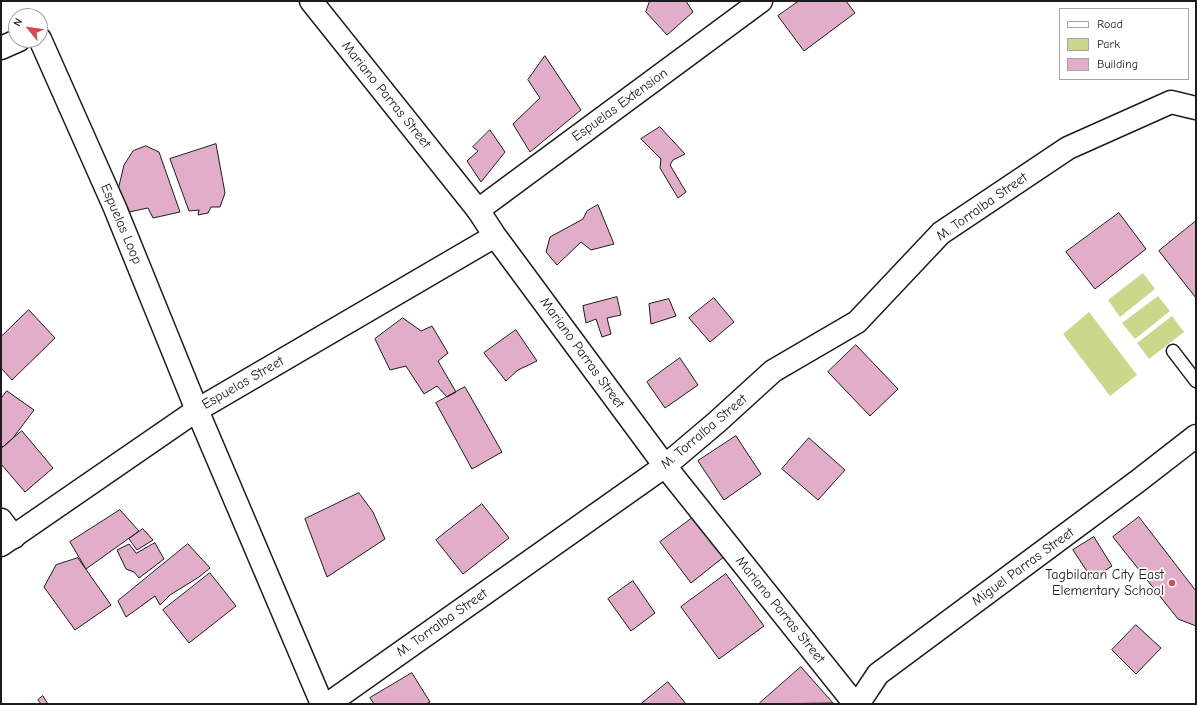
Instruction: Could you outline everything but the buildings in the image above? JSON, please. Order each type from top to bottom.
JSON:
[{"type":"street","name":"Mariano Parras Street","points":[[311,1],[478,210],[495,236],[665,466],[857,704]]},
{"type":"street","name":"Espuelas Extension","points":[[478,210],[761,1]]},
{"type":"street","name":"Espuelas Loop","points":[[44,48],[115,208],[197,410],[322,704]]},
{"type":"street","name":"M. Torralba Street","points":[[328,704],[665,466],[717,422],[773,371],[857,322],[941,233],[1068,148],[1171,102],[1196,108]]},
{"type":"street","name":"Espuelas Street","points":[[8,541],[197,410],[495,236]]},
{"type":"street","name":"Miguel Parras Street","points":[[857,704],[878,674],[1138,481],[1196,436]]},
{"type":"street","points":[[1,520],[8,541]]},
{"type":"lane","points":[[1173,351],[1196,381]]},
{"type":"green space","points":[[1143,273],[1155,289],[1120,317],[1108,300]]},
{"type":"green space","points":[[1158,296],[1170,311],[1135,339],[1122,323]]},
{"type":"green space","points":[[1089,312],[1137,375],[1110,396],[1063,334]]},
{"type":"green space","points":[[1172,316],[1184,332],[1149,359],[1137,343]]},
{"type":"place","name":"Tagbilaran City East Elementary School","points":[[1172,583]]}]
